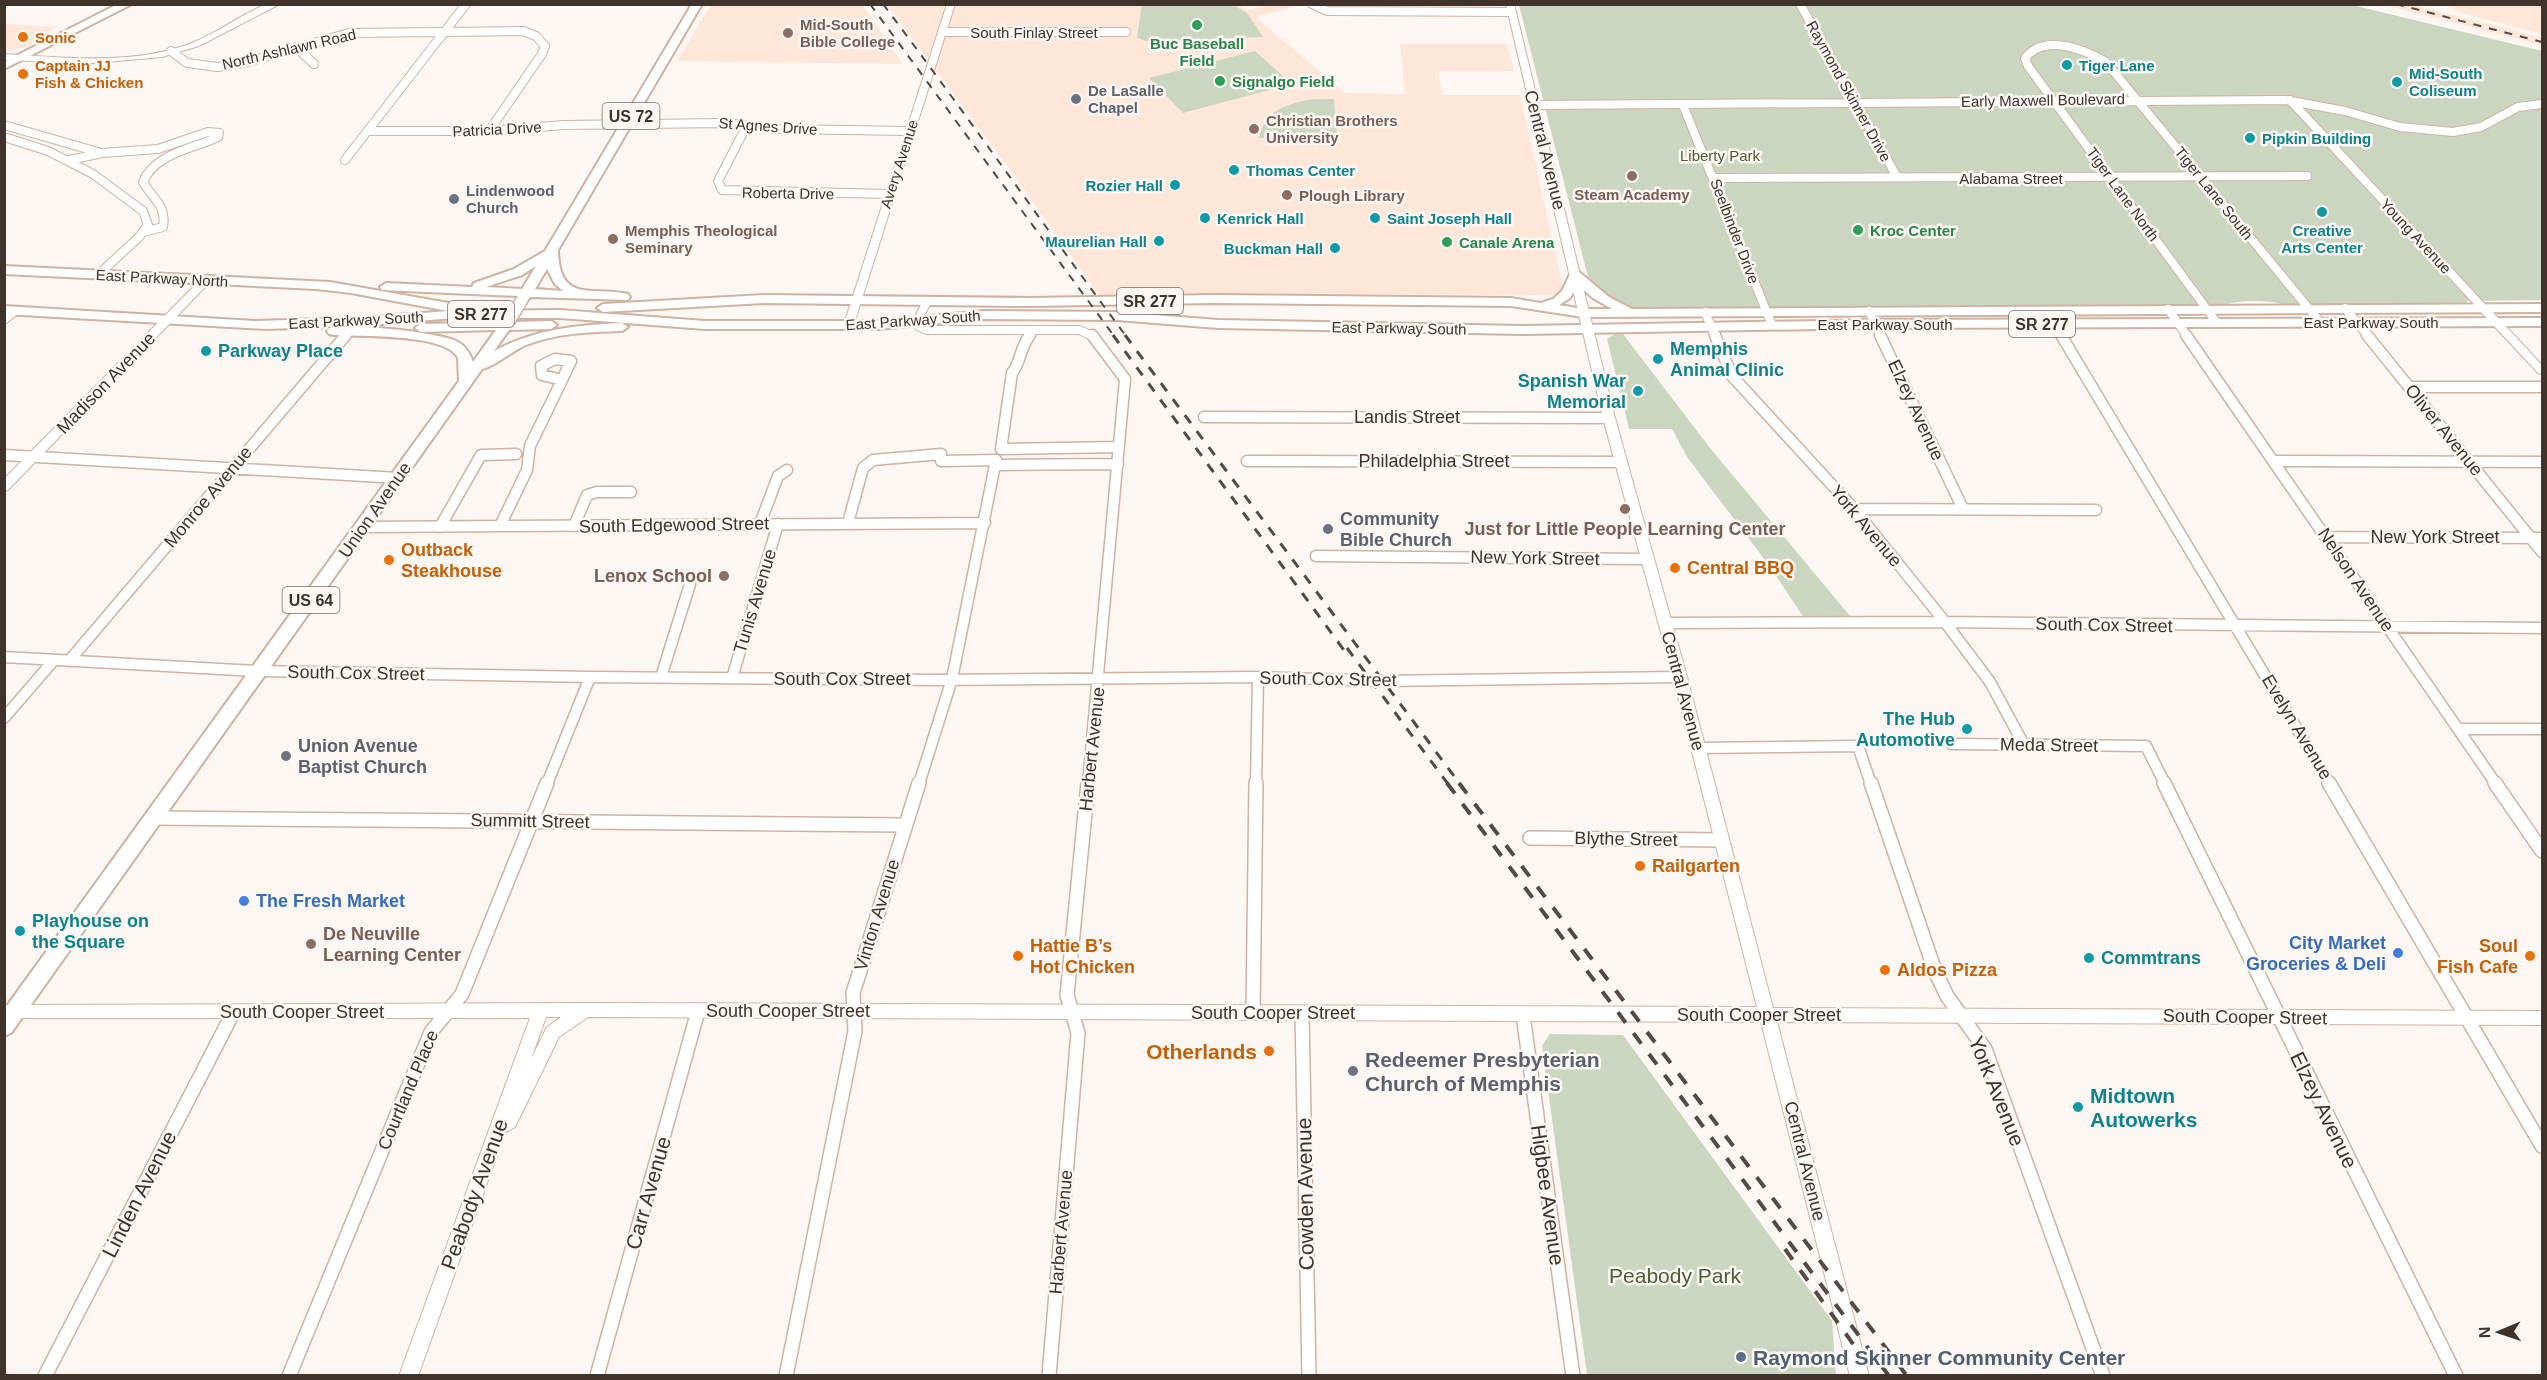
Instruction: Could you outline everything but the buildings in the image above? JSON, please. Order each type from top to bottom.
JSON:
[{"type":"main road","points":[[4,66],[127,4]]},
{"type":"main road","points":[[171,51],[263,4]]},
{"type":"main road","points":[[4,57],[118,60],[171,51],[193,45],[276,4]]},
{"type":"main road","name":"Union Avenue","points":[[8,1017],[155,818],[507,324],[697,4]]},
{"type":"main road","name":"Avery Avenue","points":[[849,324],[951,4]]},
{"type":"main road","name":"Central Avenue","points":[[1511,8],[1609,418],[1680,677],[1860,1376]]},
{"type":"main road","points":[[454,290],[497,281],[518,272],[552,249]]},
{"type":"main road","points":[[552,249],[551,264],[554,275],[561,286],[591,296]]},
{"type":"main road","name":"East Parkway North","points":[[4,270],[319,286]]},
{"type":"main road","points":[[1538,306],[1560,302],[1571,289],[1575,275],[1614,307],[1641,312]]},
{"type":"main road","name":"Madison Avenue","points":[[4,487],[206,280]]},
{"type":"main road","points":[[319,286],[454,290],[524,296],[715,301]]},
{"type":"main road","name":"East Parkway South","points":[[319,286],[451,307],[594,308],[715,301],[858,299],[927,301],[1215,299],[1505,302],[1583,313],[1705,312],[1769,319],[1875,324],[2542,322]]},
{"type":"main road","name":"Young Avenue","points":[[2484,309],[2542,371]]},
{"type":"main road","name":"East Parkway South","points":[[257,324],[337,323],[455,314],[560,314],[705,325],[917,322],[984,315],[1106,316],[1218,324],[1587,330],[1711,326],[1869,311],[2542,309]]},
{"type":"main road","points":[[10,310],[300,327],[399,329],[590,323],[643,326]]},
{"type":"main road","points":[[469,377],[491,358],[544,333],[563,329],[705,325]]},
{"type":"main road","points":[[300,327],[348,333],[430,337],[449,342],[460,349],[468,368],[469,377]]},
{"type":"main road","points":[[497,1130],[509,1121],[553,1032],[587,1010]]},
{"type":"main road","name":"South Cooper Street","points":[[8,1017],[587,1010],[2542,1018]]},
{"type":"main road","name":"Peabody Avenue","points":[[408,1376],[540,1012]]},
{"type":"street","points":[[345,160],[447,32],[466,4]]},
{"type":"street","points":[[1312,4],[1327,11],[1511,8]]},
{"type":"street","name":"Raymond Skinner Drive","points":[[1800,4],[1897,177]]},
{"type":"street","name":"North Ashlawn Road","points":[[171,51],[187,63],[217,67],[244,63],[349,33],[523,31],[541,39],[545,46],[542,54],[489,131]]},
{"type":"street","name":"South Finlay Street","points":[[942,32],[1126,32]]},
{"type":"street","name":"Tiger Lane North","points":[[2108,65],[2086,51],[2053,46],[2038,47],[2029,52],[2025,58],[2028,66],[2217,323]]},
{"type":"street","points":[[296,47],[314,64]]},
{"type":"street","name":"Tiger Lane South","points":[[2108,65],[2319,321]]},
{"type":"street","name":"Early Maxwell Boulevard","points":[[1534,105],[2137,99],[2290,100],[2345,111],[2400,127],[2453,132],[2481,127],[2518,107],[2542,104]]},
{"type":"street","name":"Young Avenue","points":[[2290,100],[2484,309]]},
{"type":"street","name":"Seelbinder Drive","points":[[1683,105],[1715,178],[1769,319]]},
{"type":"street","name":"St Agnes Drive","points":[[626,123],[723,123],[780,129],[909,131]]},
{"type":"street","name":"Patricia Drive","points":[[368,132],[489,131],[626,123]]},
{"type":"street","points":[[4,125],[102,153]]},
{"type":"street","name":"Roberta Drive","points":[[746,127],[718,181],[722,190],[890,194]]},
{"type":"street","points":[[70,160],[102,153],[158,149],[208,132],[219,133],[219,137],[192,146],[153,166],[146,173],[143,182],[160,200],[165,220],[163,227],[143,232]]},
{"type":"street","points":[[4,137],[70,160],[93,174],[143,212],[148,225],[98,275]]},
{"type":"street","name":"Alabama Street","points":[[1715,178],[2307,176]]},
{"type":"street","points":[[917,322],[927,301]]},
{"type":"street","name":"Oliver Avenue","points":[[2345,308],[2542,552]]},
{"type":"street","name":"Nelson Avenue","points":[[2168,309],[2542,850]]},
{"type":"street","points":[[4,320],[10,310]]},
{"type":"street","name":"Elzey Avenue","points":[[1869,311],[1963,509]]},
{"type":"street","name":"Evelyn Avenue","points":[[2047,311],[2469,1018],[2542,1146]]},
{"type":"street","name":"York Avenue","points":[[1705,312],[1732,376],[1854,509],[1945,622],[1990,682],[2024,745]]},
{"type":"street","name":"Harbert Avenue","points":[[917,322],[918,326],[927,330],[1079,330],[1092,335],[1119,368],[1125,379],[1099,677],[1067,995],[1074,1012],[1078,1033],[1049,1376]]},
{"type":"street","name":"Vinton Avenue","points":[[786,1376],[855,1031],[853,993],[904,825],[952,679],[1012,373],[1017,366],[1023,343],[1034,330]]},
{"type":"street","name":"Monroe Avenue","points":[[69,662],[348,333]]},
{"type":"street","points":[[500,526],[527,470],[530,446],[562,380]]},
{"type":"street","points":[[2410,387],[2542,387]]},
{"type":"street","name":"Landis Street","points":[[1204,417],[1609,418]]},
{"type":"street","points":[[997,458],[1119,447]]},
{"type":"street","points":[[4,454],[398,478]]},
{"type":"street","points":[[440,527],[481,455],[516,454]]},
{"type":"street","points":[[848,523],[863,468],[873,460],[997,458],[1118,464]]},
{"type":"street","points":[[2273,460],[2542,462]]},
{"type":"street","name":"Philadelphia Street","points":[[1247,461],[1621,462]]},
{"type":"street","points":[[760,524],[778,476],[787,470]]},
{"type":"street","points":[[574,526],[587,495],[597,492],[631,492]]},
{"type":"street","points":[[1854,509],[2096,510]]},
{"type":"street","name":"Tunis Avenue","points":[[732,678],[778,524]]},
{"type":"street","name":"South Edgewood Street","points":[[363,527],[984,524]]},
{"type":"street","name":"New York Street","points":[[2327,537],[2542,538]]},
{"type":"street","name":"New York Street","points":[[1316,556],[1647,559]]},
{"type":"street","points":[[661,677],[690,584]]},
{"type":"street","name":"South Cox Street","points":[[1665,623],[1945,622],[2237,627],[2542,628]]},
{"type":"street","name":"South Cox Street","points":[[4,657],[258,671],[590,677],[952,679],[1258,677],[1382,681],[1680,677]]},
{"type":"street","points":[[4,718],[54,660]]},
{"type":"street","name":"Courtland Place","points":[[289,1376],[431,1032],[462,993],[590,677]]},
{"type":"street","points":[[1253,1012],[1258,677]]},
{"type":"street","points":[[2458,729],[2542,729]]},
{"type":"street","name":"Meda Street","points":[[1951,744],[2146,746]]},
{"type":"street","name":"York Avenue","points":[[1698,748],[1857,746],[1935,971],[1947,996],[1985,1049],[2103,1376]]},
{"type":"street","name":"Elzey Avenue","points":[[2146,746],[2456,1376]]},
{"type":"street","name":"Summitt Street","points":[[155,818],[904,825]]},
{"type":"street","name":"Blythe Street","points":[[1530,838],[1722,840]]},
{"type":"street","name":"Carr Avenue","points":[[597,1376],[698,1011]]},
{"type":"street","name":"Linden Avenue","points":[[45,1376],[233,1013]]},
{"type":"street","name":"Cowden Avenue","points":[[1302,1013],[1309,1376]]},
{"type":"street","name":"Higbee Avenue","points":[[1523,1015],[1573,1376]]},
{"type":"shaded area","name":"Mid-South Bible College","points":[[862,4],[903,64],[677,61],[711,5]]},
{"type":"shaded area","name":"Christian Brothers University","points":[[1239,4],[1247,10],[1267,5],[1298,5],[1256,17],[1345,93],[1405,94],[1400,44],[1507,44],[1514,71],[1438,71],[1442,95],[1520,95],[1564,291],[1561,295],[1198,294],[1101,298],[1005,163],[887,5]]},
{"type":"shaded area","points":[[2384,5],[2412,5],[2498,26],[2542,38],[2542,45]]},
{"type":"shaded area","points":[[2440,5],[2542,5],[2542,34],[2461,13],[2452,7]]},
{"type":"shaded area","name":"Sonic","points":[[6,24],[55,27],[29,46],[5,50]]},
{"type":"green space","name":"Buc Baseball Field","points":[[1142,4],[1233,5],[1247,13],[1263,37],[1146,41],[1137,38]]},
{"type":"green space","name":"Liberty Park","points":[[2348,4],[2542,51],[2542,300],[2467,301],[2465,304],[2287,305],[2254,301],[2221,306],[1620,308],[1590,285],[1519,5]]},
{"type":"green space","name":"Signalgo Field","points":[[1255,51],[1292,84],[1183,113],[1149,78]]},
{"type":"green space","points":[[1314,99],[1334,99],[1337,135],[1331,138],[1259,138],[1262,128],[1272,114],[1287,106]]},
{"type":"green space","points":[[1615,334],[1623,334],[1710,448],[1850,616],[1804,618],[1771,568],[1687,457],[1672,429],[1629,429],[1607,339]]},
{"type":"green space","name":"Peabody Park","points":[[1550,1034],[1623,1035],[1832,1321],[1836,1375],[1587,1375],[1542,1046]]},
{"type":"railway","points":[[870,4],[1114,336]]},
{"type":"railway","points":[[883,4],[1126,336]]},
{"type":"railway","points":[[2396,4],[2542,42]]},
{"type":"railway","points":[[1113,335],[1349,657]]},
{"type":"railway","points":[[1125,335],[1460,784]]},
{"type":"railway","points":[[1347,648],[1448,784]]},
{"type":"railway","points":[[1447,783],[1889,1376]]},
{"type":"railway","points":[[1459,783],[1907,1376]]},
{"type":"railway","points":[[1785,1249],[1876,1376]]},
{"type":"place","name":"Buc Baseball Field","points":[[1197,25]]},
{"type":"place","name":"Mid-South Bible College","points":[[788,33]]},
{"type":"place","name":"Sonic","points":[[23,37]]},
{"type":"place","name":"Tiger Lane","points":[[2067,65]]},
{"type":"place","name":"Captain JJ Fish & Chicken","points":[[23,74]]},
{"type":"place","name":"Signalgo Field","points":[[1220,81]]},
{"type":"place","name":"Mid-South Coliseum","points":[[2397,82]]},
{"type":"place","name":"De LaSalle Chapel","points":[[1076,99]]},
{"type":"place","name":"Christian Brothers University","points":[[1254,129]]},
{"type":"place","name":"Pipkin Building","points":[[2250,138]]},
{"type":"place","name":"Thomas Center","points":[[1234,170]]},
{"type":"place","name":"Steam Academy","points":[[1632,176]]},
{"type":"place","name":"Rozier Hall","points":[[1175,185]]},
{"type":"place","name":"Plough Library","points":[[1287,195]]},
{"type":"place","name":"Lindenwood Church","points":[[454,199]]},
{"type":"place","name":"Creative Arts Center","points":[[2322,212]]},
{"type":"place","name":"Kenrick Hall","points":[[1205,218]]},
{"type":"place","name":"Saint Joseph Hall","points":[[1375,218]]},
{"type":"place","name":"Kroc Center","points":[[1858,230]]},
{"type":"place","name":"Memphis Theological Seminary","points":[[613,239]]},
{"type":"place","name":"Maurelian Hall","points":[[1159,241]]},
{"type":"place","name":"Canale Arena","points":[[1447,242]]},
{"type":"place","name":"Buckman Hall","points":[[1335,248]]},
{"type":"place","name":"Parkway Place","points":[[206,351]]},
{"type":"place","name":"Memphis Animal Clinic","points":[[1658,359]]},
{"type":"place","name":"Spanish War Memorial","points":[[1638,391]]},
{"type":"place","name":"Just for Little People Learning Center","points":[[1625,509]]},
{"type":"place","name":"Community Bible Church","points":[[1328,529]]},
{"type":"place","name":"Outback Steakhouse","points":[[389,560]]},
{"type":"place","name":"Central BBQ","points":[[1675,568]]},
{"type":"place","name":"Lenox School","points":[[724,576]]},
{"type":"place","name":"The Hub Automotive","points":[[1967,729]]},
{"type":"place","name":"Union Avenue Baptist Church","points":[[286,756]]},
{"type":"place","name":"Railgarten","points":[[1640,866]]},
{"type":"place","name":"The Fresh Market","points":[[244,901]]},
{"type":"place","name":"Playhouse on the Square","points":[[20,931]]},
{"type":"place","name":"De Neuville Learning Center","points":[[311,944]]},
{"type":"place","name":"City Market Groceries & Deli","points":[[2398,953]]},
{"type":"place","name":"Hattie B’s Hot Chicken","points":[[1018,956]]},
{"type":"place","name":"Soul Fish Cafe","points":[[2530,956]]},
{"type":"place","name":"Commtrans","points":[[2089,958]]},
{"type":"place","name":"Aldos Pizza","points":[[1885,970]]},
{"type":"place","name":"Otherlands","points":[[1269,1051]]},
{"type":"place","name":"Redeemer Presbyterian Church of Memphis","points":[[1353,1071]]},
{"type":"place","name":"Midtown Autowerks","points":[[2078,1107]]},
{"type":"place","name":"Raymond Skinner Community Center","points":[[1741,1357]]}]
